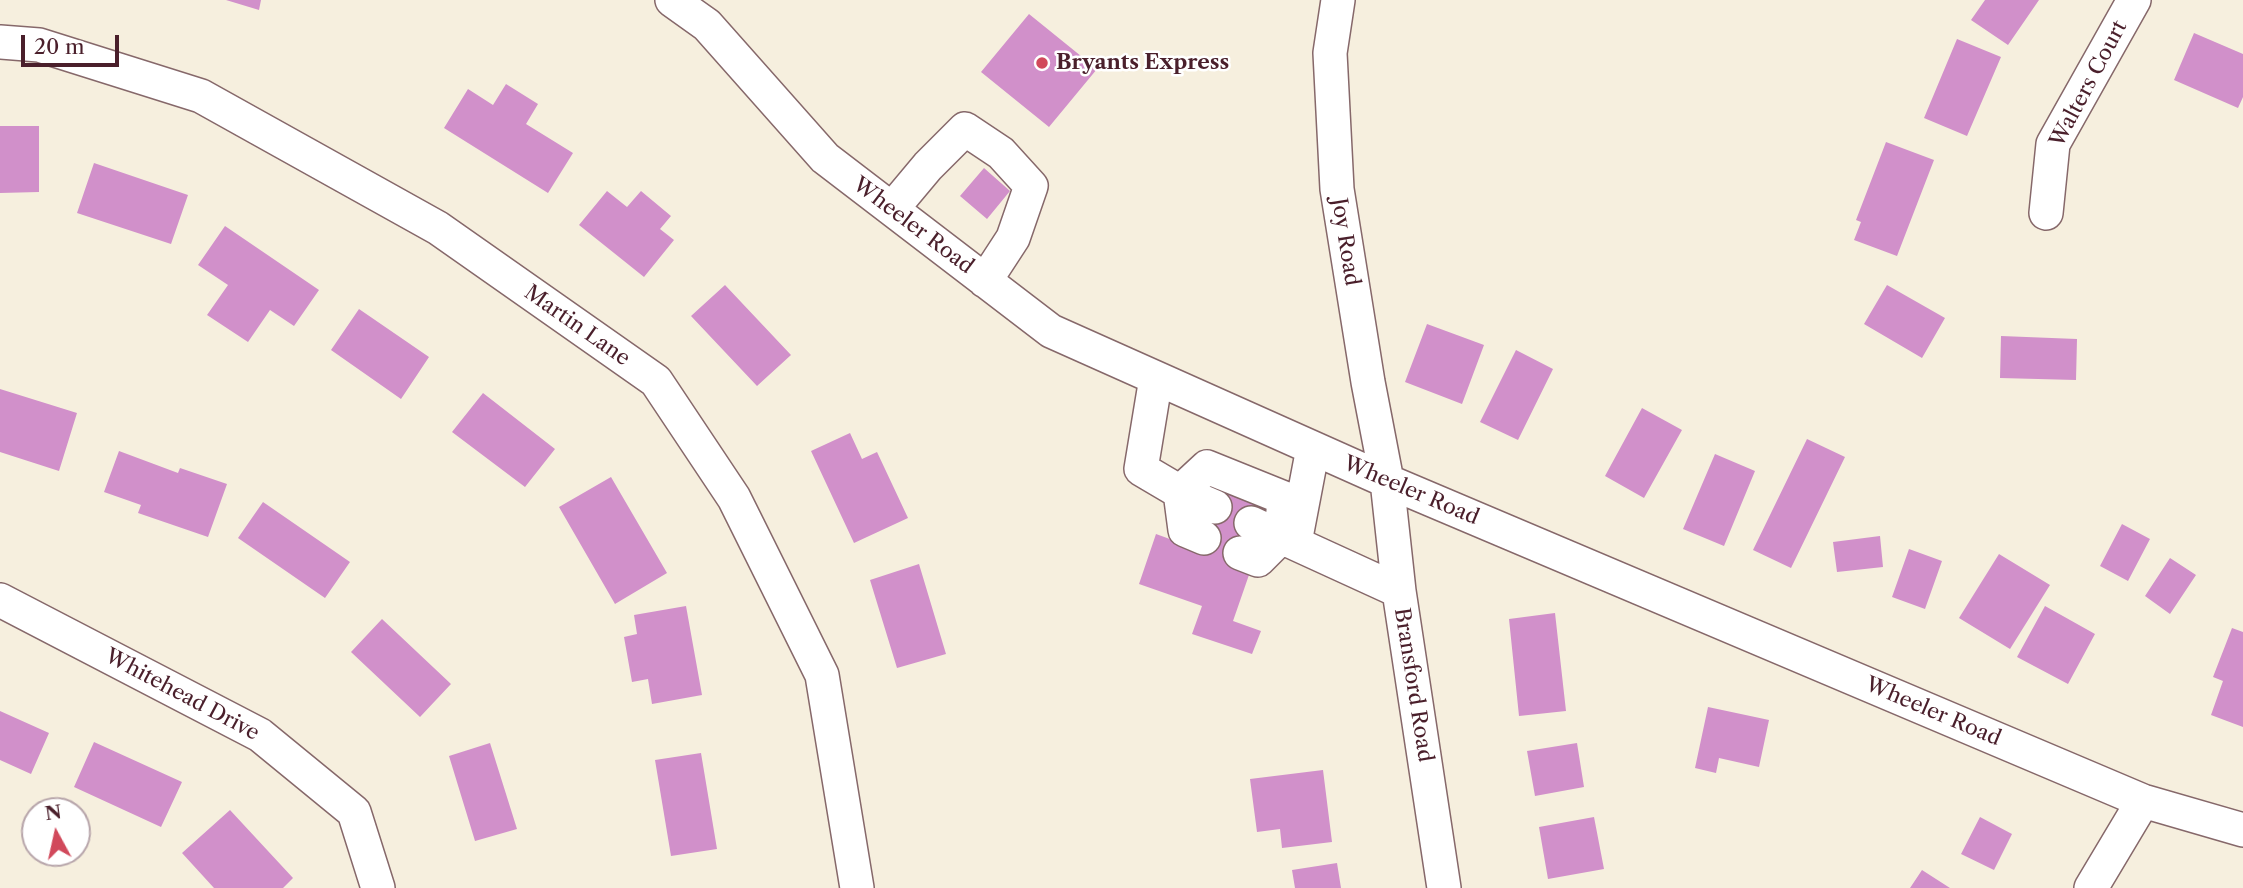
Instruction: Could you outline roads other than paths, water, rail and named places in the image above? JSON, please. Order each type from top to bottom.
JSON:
[{"type":"street","name":"Wheeler Road","points":[[672,0],[707,25],[825,158],[1051,331],[1387,481],[2143,801],[2243,831]]},
{"type":"street","name":"Joy Road","points":[[1338,0],[1330,53],[1337,189],[1387,481]]},
{"type":"street","name":"Walters Court","points":[[2046,213],[2053,144],[2134,0]]},
{"type":"street","name":"Martin Lane","points":[[0,42],[38,45],[201,96],[438,228],[656,382],[734,498],[822,675],[856,888]]},
{"type":"street","points":[[892,209],[928,166],[965,129],[1001,153],[1031,186],[1013,237],[985,281]]},
{"type":"street","points":[[1156,378],[1140,469],[1180,492],[1215,507]]},
{"type":"street","points":[[1288,541],[1313,449]]},
{"type":"street","points":[[1180,492],[1207,467],[1284,498],[1288,541]]},
{"type":"street","name":"Bransford Road","points":[[1387,481],[1399,591],[1444,888]]},
{"type":"street","points":[[1180,492],[1185,530],[1204,538]]},
{"type":"street","points":[[1245,538],[1288,541],[1399,591]]},
{"type":"street","name":"Whitehead Drive","points":[[0,600],[260,735],[354,812],[378,888]]},
{"type":"street","points":[[2091,888],[2143,801]]},
{"type":"place","name":"Bryants Express","points":[[1042,63]]}]
